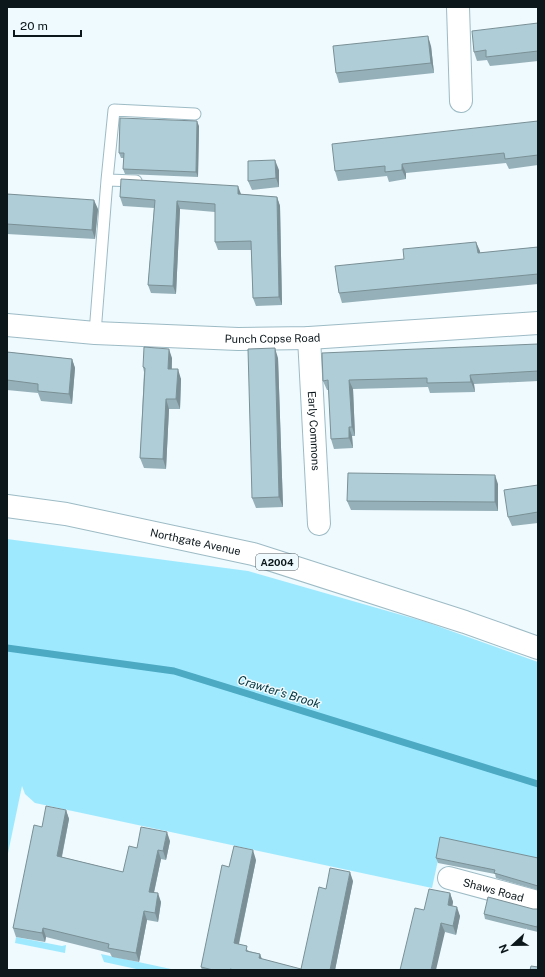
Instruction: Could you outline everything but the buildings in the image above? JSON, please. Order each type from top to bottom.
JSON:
[{"type":"street","points":[[458,7],[461,101]]},
{"type":"street","name":"Punch Copse Road","points":[[7,325],[95,333],[238,339],[309,338],[538,324]]},
{"type":"street","name":"Early Commons","points":[[309,338],[319,524]]},
{"type":"street","name":"Northgate Avenue","points":[[7,506],[66,514],[253,554],[465,622],[538,648]]},
{"type":"street","name":"Shaws Road","points":[[448,878],[538,902]]},
{"type":"lane","points":[[95,333],[114,110],[195,114]]},
{"type":"lane","points":[[107,180],[146,181]]},
{"type":"shaded area","points":[[7,539],[248,571],[426,622],[538,662],[538,863],[442,842],[432,888],[35,803],[25,794],[22,786],[7,858]]},
{"type":"shaded area","points":[[16,937],[62,946],[66,945],[65,953],[15,943]]},
{"type":"shaded area","points":[[101,954],[171,969],[141,970],[104,962]]},
{"type":"waterway","name":"Crawter's Brook","points":[[7,648],[174,671],[538,784]]}]
